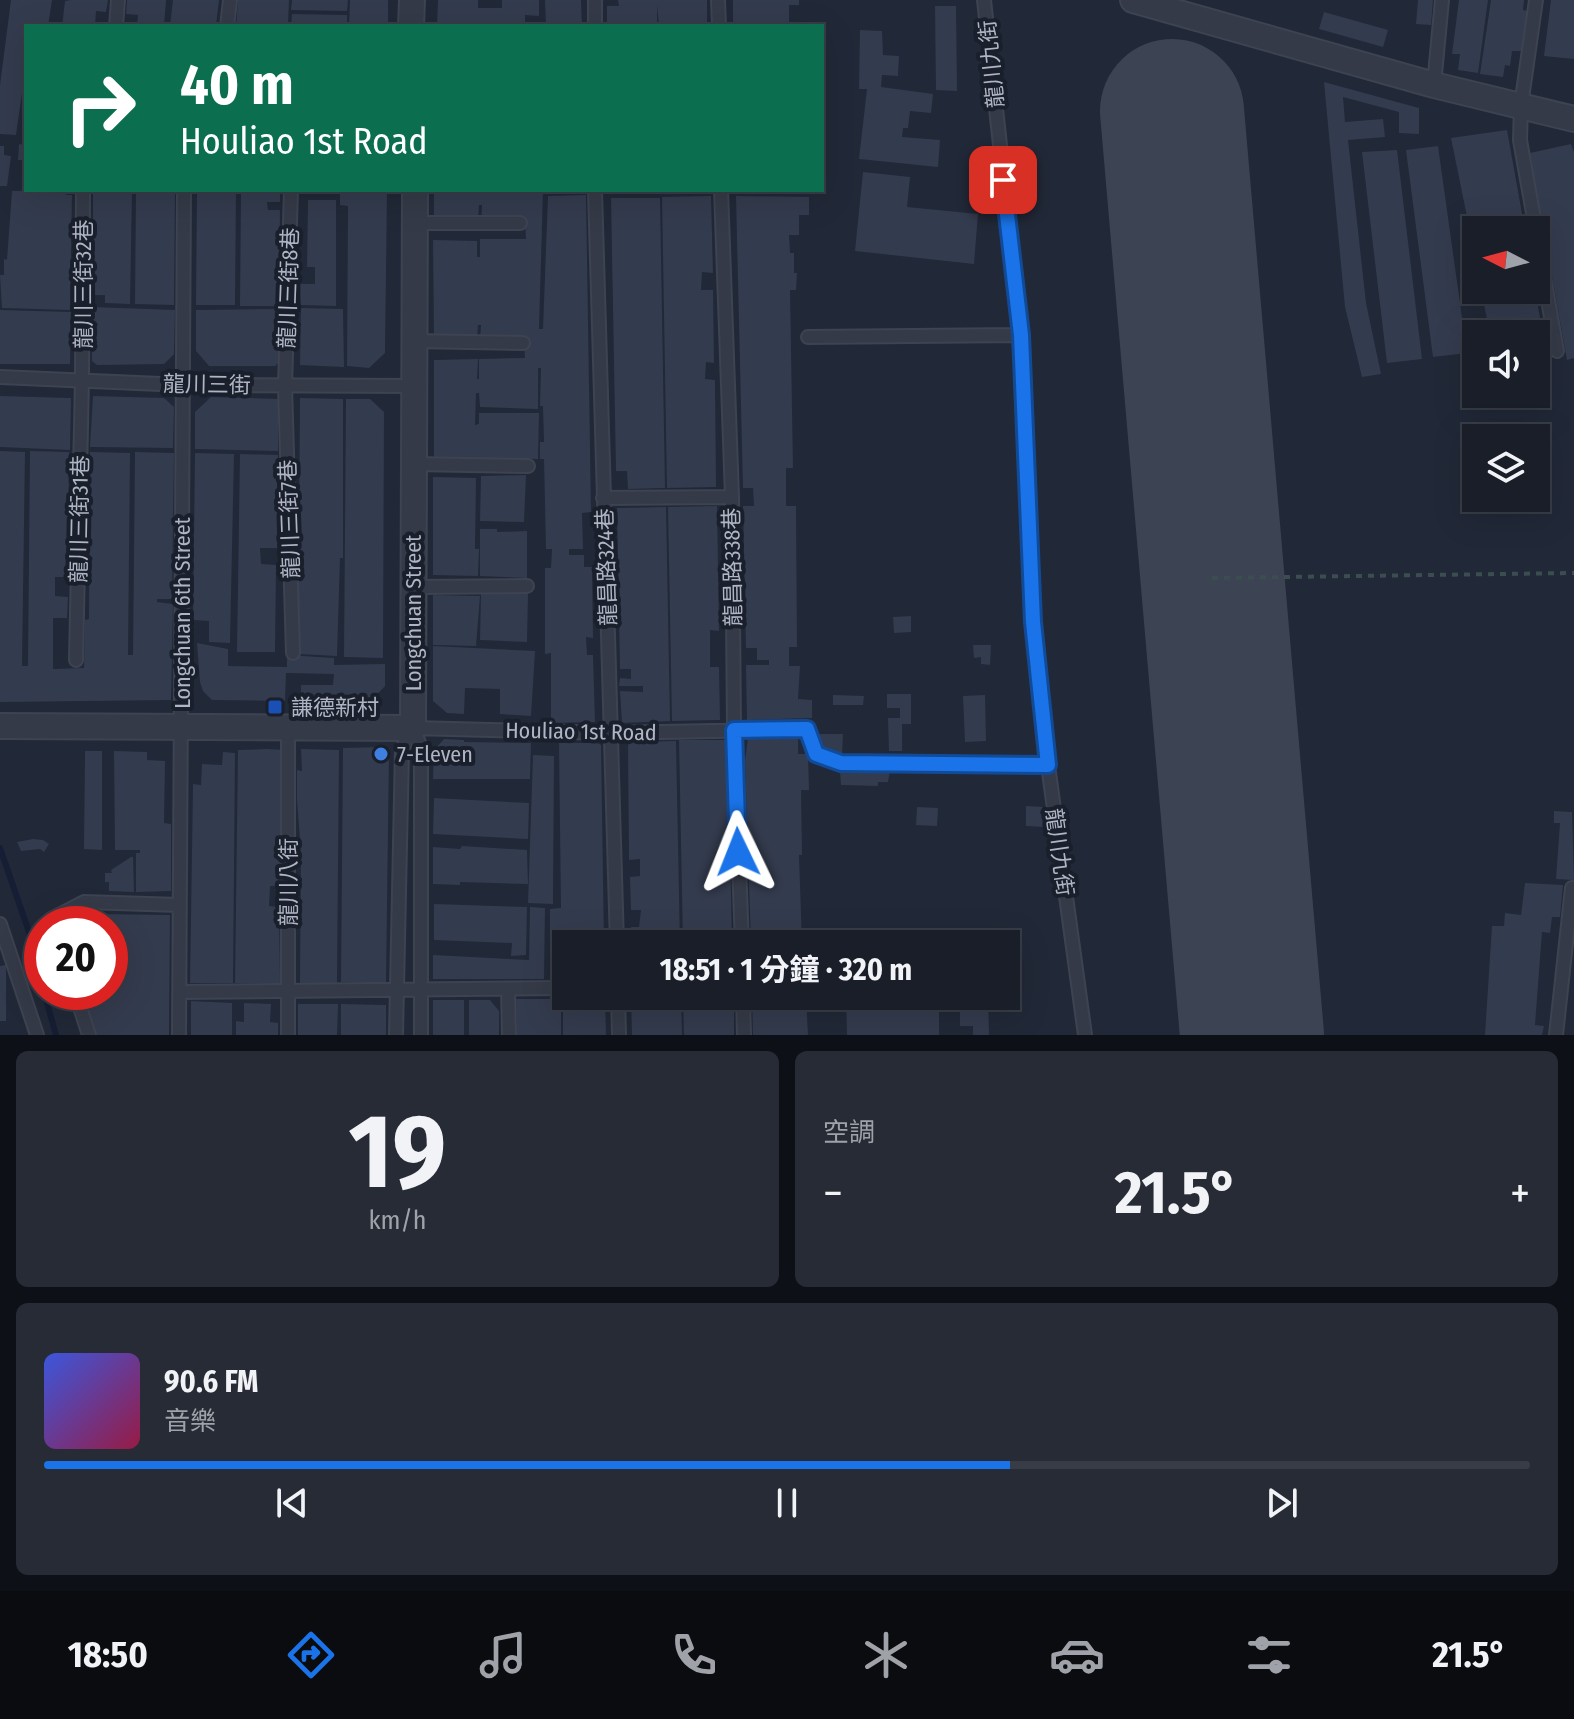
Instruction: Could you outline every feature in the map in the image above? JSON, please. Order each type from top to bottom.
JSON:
[{"type":"street","points":[[411,24],[412,0]]},
{"type":"street","points":[[1133,0],[1496,102],[1574,119]]},
{"type":"street","name":"Longchuan Street","points":[[413,728],[415,192]]},
{"type":"street","name":"Houliao 1st Road","points":[[0,726],[413,728]]},
{"type":"lane","points":[[116,24],[118,0]]},
{"type":"lane","points":[[227,24],[230,0]]},
{"type":"lane","points":[[595,0],[595,24]]},
{"type":"lane","points":[[718,0],[719,24]]},
{"type":"lane","name":"龍川九街","points":[[984,0],[1021,335],[1033,622],[1048,765],[1085,1035]]},
{"type":"lane","points":[[1434,85],[1442,0]]},
{"type":"lane","points":[[1533,216],[1520,140],[1521,106],[1536,0]]},
{"type":"lane","name":"龍川三街32巷","points":[[82,379],[83,192]]},
{"type":"lane","name":"Longchuan 6th Street","points":[[179,1035],[184,192]]},
{"type":"lane","name":"龍川三街8巷","points":[[285,386],[291,192]]},
{"type":"lane","name":"龍昌路324巷","points":[[595,192],[617,930]]},
{"type":"lane","name":"龍昌路338巷","points":[[721,192],[732,497],[734,730],[741,930]]},
{"type":"lane","points":[[416,223],[520,223]]},
{"type":"lane","points":[[1549,304],[1557,351]]},
{"type":"lane","points":[[808,337],[1021,335]]},
{"type":"lane","points":[[414,341],[523,343]]},
{"type":"lane","name":"龍川三街","points":[[0,377],[183,385],[413,386]]},
{"type":"lane","name":"龍川三街31巷","points":[[76,660],[82,379]]},
{"type":"lane","name":"龍川三街7巷","points":[[285,386],[293,653]]},
{"type":"lane","points":[[413,464],[528,466]]},
{"type":"lane","points":[[603,498],[732,497]]},
{"type":"lane","points":[[413,587],[527,586]]},
{"type":"lane","points":[[396,1035],[402,749],[413,728]]},
{"type":"lane","name":"Houliao 1st Road","points":[[413,728],[612,733],[807,729],[816,754],[841,763],[1048,765]]},
{"type":"lane","name":"Longchuan Street","points":[[413,728],[421,748],[421,1035]]},
{"type":"lane","name":"龍川八街","points":[[288,729],[288,1035]]},
{"type":"lane","points":[[1556,1035],[1572,888]]},
{"type":"lane","points":[[76,906],[84,902],[179,905]]},
{"type":"lane","points":[[0,924],[37,1035]]},
{"type":"lane","points":[[180,992],[552,988]]},
{"type":"lane","points":[[508,989],[509,1035]]},
{"type":"lane","points":[[81,1010],[89,1035]]},
{"type":"lane","points":[[618,1010],[619,1035]]},
{"type":"lane","points":[[743,1010],[744,1035]]},
{"type":"path","points":[[1212,578],[1574,573]]},
{"type":"building","points":[[11,0],[52,0],[48,24],[24,24],[24,79],[16,135],[0,134],[0,85]]},
{"type":"building","points":[[108,0],[106,12],[96,11],[95,24],[62,24],[65,1]]},
{"type":"building","points":[[127,0],[166,0],[164,24],[137,24],[138,15],[126,14]]},
{"type":"building","points":[[173,0],[219,0],[216,24],[170,24]]},
{"type":"building","points":[[238,0],[289,0],[288,24],[236,24]]},
{"type":"building","points":[[292,0],[348,0],[347,11],[291,10]]},
{"type":"building","points":[[350,0],[388,0],[388,24],[349,24]]},
{"type":"building","points":[[438,0],[478,0],[478,8],[502,8],[502,0],[539,0],[539,16],[525,15],[525,24],[437,24]]},
{"type":"building","points":[[545,0],[581,0],[582,24],[546,24]]},
{"type":"building","points":[[618,0],[707,0],[707,24],[659,24],[657,5],[657,24],[607,24],[607,6],[619,6]]},
{"type":"building","points":[[733,0],[799,0],[799,5],[789,5],[789,24],[733,24]]},
{"type":"building","points":[[1418,0],[1433,0],[1431,25],[1416,24]]},
{"type":"building","points":[[1459,0],[1488,0],[1478,73],[1458,70],[1460,54],[1452,54]]},
{"type":"building","points":[[1491,0],[1524,0],[1523,10],[1529,11],[1522,51],[1512,51],[1510,66],[1505,65],[1503,77],[1480,74]]},
{"type":"building","points":[[1551,0],[1574,0],[1574,59],[1544,56]]},
{"type":"building","points":[[935,6],[956,6],[957,91],[936,90]]},
{"type":"building","points":[[1324,12],[1388,30],[1383,47],[1319,29]]},
{"type":"building","points":[[292,14],[347,15],[347,24],[291,24]]},
{"type":"building","points":[[860,30],[882,31],[883,55],[899,56],[898,76],[882,75],[881,87],[933,94],[931,113],[910,111],[908,128],[903,128],[902,137],[940,140],[938,167],[859,159],[867,89],[859,89]]},
{"type":"building","points":[[1324,82],[1419,108],[1419,134],[1399,133],[1399,112],[1343,97],[1345,122],[1383,119],[1385,137],[1348,140],[1366,303],[1381,374],[1362,377],[1345,307]]},
{"type":"building","points":[[1507,130],[1522,216],[1467,216],[1451,138]]},
{"type":"building","points":[[19,144],[24,145],[24,160],[18,160]]},
{"type":"building","points":[[1571,144],[1574,152],[1574,358],[1567,360],[1550,265],[1550,216],[1541,216],[1530,153]]},
{"type":"building","points":[[0,146],[4,146],[4,155],[11,156],[7,186],[0,186]]},
{"type":"building","points":[[1438,146],[1462,320],[1462,354],[1433,357],[1406,150]]},
{"type":"building","points":[[1397,150],[1422,359],[1387,363],[1362,152]]},
{"type":"building","points":[[863,172],[910,177],[907,207],[978,214],[974,264],[855,251]]},
{"type":"building","points":[[12,191],[66,192],[66,195],[72,195],[70,310],[2,308],[0,275],[4,275],[4,259],[7,260]]},
{"type":"building","points":[[93,192],[132,192],[130,304],[105,303],[105,295],[93,295]]},
{"type":"building","points":[[136,192],[175,192],[174,305],[135,304]]},
{"type":"building","points":[[197,192],[236,192],[235,305],[196,305]]},
{"type":"building","points":[[241,192],[280,192],[280,202],[267,202],[268,210],[280,210],[279,306],[240,306]]},
{"type":"building","points":[[340,192],[387,192],[385,353],[369,368],[347,366],[348,206],[340,205]]},
{"type":"building","points":[[434,192],[543,192],[539,329],[543,329],[548,196],[586,195],[591,512],[582,513],[583,549],[569,549],[569,555],[584,555],[584,567],[592,567],[593,638],[586,637],[587,655],[593,655],[595,722],[551,723],[551,653],[545,654],[545,568],[551,568],[552,549],[546,549],[544,459],[540,459],[540,442],[544,442],[543,406],[540,406],[541,368],[538,368],[538,409],[480,407],[479,393],[476,393],[475,425],[479,424],[479,413],[539,413],[538,459],[434,457],[434,360],[478,359],[479,379],[479,359],[525,358],[524,341],[480,340],[481,325],[478,325],[477,339],[434,339],[433,240],[477,241],[477,257],[480,257],[480,239],[526,239],[525,223],[481,224],[482,205],[479,205],[478,221],[434,220]]},
{"type":"building","points":[[711,196],[713,273],[702,272],[701,290],[713,290],[714,363],[706,362],[705,379],[715,380],[716,487],[667,488],[662,197]]},
{"type":"building","points":[[736,196],[809,197],[809,215],[799,215],[799,235],[789,235],[790,253],[794,253],[794,273],[797,273],[796,290],[790,290],[793,468],[786,468],[786,506],[796,506],[797,647],[789,647],[789,666],[800,666],[798,699],[812,700],[812,718],[747,720],[746,665],[769,665],[769,660],[757,660],[757,648],[746,648],[743,506],[754,506],[753,488],[743,488]]},
{"type":"building","points":[[611,198],[660,198],[665,488],[628,489],[627,471],[616,471]]},
{"type":"building","points":[[308,200],[336,200],[336,306],[301,305],[300,284],[315,284],[315,267],[307,267]]},
{"type":"building","points":[[1484,304],[1538,304],[1540,320],[1487,320]]},
{"type":"building","points":[[92,307],[175,310],[174,354],[164,364],[97,365],[92,361]]},
{"type":"building","points":[[301,308],[343,309],[344,367],[300,365]]},
{"type":"building","points":[[278,309],[278,363],[275,366],[209,366],[196,351],[196,310]]},
{"type":"building","points":[[0,310],[71,312],[70,364],[0,364]]},
{"type":"building","points":[[0,396],[71,398],[70,450],[0,447]]},
{"type":"building","points":[[93,396],[164,398],[174,407],[173,448],[90,447]]},
{"type":"building","points":[[211,397],[278,399],[278,451],[195,449],[195,412]]},
{"type":"building","points":[[300,398],[343,399],[343,558],[340,558],[337,656],[298,654]]},
{"type":"building","points":[[346,399],[370,399],[384,412],[383,658],[344,657]]},
{"type":"building","points":[[0,451],[25,452],[22,666],[28,666],[30,451],[69,452],[68,577],[55,577],[55,596],[68,597],[67,618],[53,618],[53,669],[84,668],[85,620],[89,619],[90,452],[130,453],[128,655],[133,655],[135,452],[174,453],[172,599],[157,599],[157,602],[173,604],[171,700],[0,702]]},
{"type":"building","points":[[195,453],[234,454],[230,643],[209,642],[209,621],[193,620]]},
{"type":"building","points":[[240,454],[278,455],[277,548],[260,548],[261,564],[276,565],[275,652],[237,652]]},
{"type":"building","points":[[526,475],[524,522],[480,521],[481,476]]},
{"type":"building","points":[[433,477],[476,478],[475,549],[479,549],[478,576],[433,575]]},
{"type":"building","points":[[717,506],[719,631],[710,630],[710,667],[719,667],[720,720],[672,721],[668,507]]},
{"type":"building","points":[[666,507],[670,721],[622,723],[620,691],[643,692],[643,686],[619,686],[620,678],[631,679],[631,669],[620,669],[617,508]]},
{"type":"building","points":[[480,529],[527,531],[527,578],[480,576]]},
{"type":"building","points":[[481,594],[528,594],[527,642],[480,640]]},
{"type":"building","points":[[433,595],[480,596],[476,646],[433,645]]},
{"type":"building","points":[[911,616],[911,632],[894,633],[893,617]]},
{"type":"building","points":[[197,643],[228,649],[228,666],[287,667],[287,655],[334,658],[334,665],[385,664],[385,686],[371,701],[301,702],[301,685],[333,685],[334,674],[286,673],[285,701],[212,700],[203,691],[200,682]]},
{"type":"building","points":[[973,645],[991,645],[990,665],[981,664],[981,657],[974,658]]},
{"type":"building","points":[[433,646],[535,651],[531,716],[500,714],[500,689],[465,688],[464,714],[447,713],[433,701]]},
{"type":"building","points":[[887,694],[911,694],[911,724],[902,724],[902,751],[889,751],[888,718],[900,718],[900,708],[887,708]]},
{"type":"building","points":[[833,695],[864,696],[863,705],[833,705]]},
{"type":"building","points":[[985,695],[986,741],[965,742],[963,696]]},
{"type":"building","points":[[815,734],[843,734],[842,755],[825,756],[815,746]]},
{"type":"building","points":[[798,737],[798,754],[808,754],[809,790],[801,790],[802,930],[751,930],[745,761],[748,738]]},
{"type":"building","points":[[444,739],[531,743],[530,779],[433,779],[434,750]]},
{"type":"building","points":[[679,740],[728,740],[732,930],[683,930]]},
{"type":"building","points":[[676,741],[680,930],[631,930],[631,927],[639,927],[641,910],[631,910],[630,877],[640,876],[640,859],[629,860],[628,742]]},
{"type":"building","points":[[559,743],[597,743],[601,745],[604,930],[552,930],[550,958],[550,909],[561,908]]},
{"type":"building","points":[[382,747],[389,752],[386,983],[341,982],[343,748]]},
{"type":"building","points":[[301,749],[339,750],[337,983],[300,983],[301,853],[297,770],[302,771]]},
{"type":"building","points":[[238,750],[284,750],[282,866],[279,886],[270,886],[269,906],[279,907],[280,983],[235,983]]},
{"type":"building","points":[[85,751],[102,751],[102,850],[84,849]]},
{"type":"building","points":[[114,751],[147,752],[147,760],[165,761],[164,823],[171,824],[171,891],[136,892],[136,853],[140,850],[115,850]]},
{"type":"building","points":[[223,752],[235,753],[233,983],[190,983],[193,784],[201,785],[202,764],[222,765]]},
{"type":"building","points":[[533,755],[554,756],[553,904],[528,903]]},
{"type":"building","points":[[890,770],[888,782],[878,782],[878,786],[841,785],[840,771]]},
{"type":"building","points":[[434,798],[529,803],[528,839],[433,834]]},
{"type":"building","points":[[1026,806],[1044,807],[1045,827],[1026,826]]},
{"type":"building","points":[[917,807],[938,808],[937,826],[916,825]]},
{"type":"building","points":[[1554,811],[1572,812],[1574,880],[1556,879],[1560,823],[1554,823]]},
{"type":"building","points":[[33,839],[49,844],[44,852],[40,849],[21,851],[17,842]]},
{"type":"building","points":[[462,846],[527,850],[528,884],[433,884],[433,847],[460,849]]},
{"type":"building","points":[[131,857],[134,892],[109,891],[105,873],[112,873],[111,870]]},
{"type":"building","points":[[1525,883],[1563,885],[1560,917],[1552,917],[1550,933],[1542,932],[1535,1025],[1544,1026],[1542,1035],[1485,1035],[1492,926],[1504,926],[1505,913],[1521,915]]},
{"type":"building","points":[[434,904],[527,907],[526,955],[511,956],[512,943],[434,940]]},
{"type":"building","points":[[530,907],[545,908],[544,979],[433,979],[433,955],[529,960]]},
{"type":"building","points":[[128,914],[170,915],[169,1035],[96,1035],[87,1010],[128,1010]]},
{"type":"building","points":[[6,965],[6,1021],[0,1021],[0,966]]},
{"type":"building","points":[[516,999],[552,999],[552,1010],[561,1010],[561,1035],[517,1035]]},
{"type":"building","points":[[433,1000],[464,1000],[464,1035],[433,1035]]},
{"type":"building","points":[[469,1000],[490,1000],[499,1011],[499,1035],[469,1035]]},
{"type":"building","points":[[191,1001],[232,1003],[232,1035],[191,1035]]},
{"type":"building","points":[[244,1003],[271,1004],[270,1022],[278,1023],[278,1035],[236,1035],[236,1021],[244,1022]]},
{"type":"building","points":[[298,1004],[338,1004],[337,1035],[298,1035]]},
{"type":"building","points":[[341,1004],[386,1005],[386,1035],[341,1035]]},
{"type":"building","points":[[563,1010],[605,1010],[606,1035],[563,1035]]},
{"type":"building","points":[[631,1010],[681,1010],[682,1035],[632,1035]]},
{"type":"building","points":[[683,1010],[734,1010],[734,1035],[684,1035]]},
{"type":"building","points":[[752,1010],[807,1010],[808,1035],[753,1035]]},
{"type":"building","points":[[846,1010],[939,1010],[939,1035],[847,1035]]},
{"type":"building","points":[[960,1010],[988,1010],[989,1035],[973,1035],[973,1026],[960,1026]]},
{"type":"waterway","points":[[0,848],[24,918]]},
{"type":"waterway","points":[[49,1010],[56,1035]]},
{"type":"runway","points":[[1172,111],[1252,1035]]},
{"type":"place","name":"謙德新村","points":[[275,707]]},
{"type":"place","name":"7-Eleven","points":[[381,754]]},
{"type":"route","points":[[738,852],[734,730],[807,729],[816,754],[841,763],[1048,765],[1033,622],[1021,335],[1003,180]]}]
